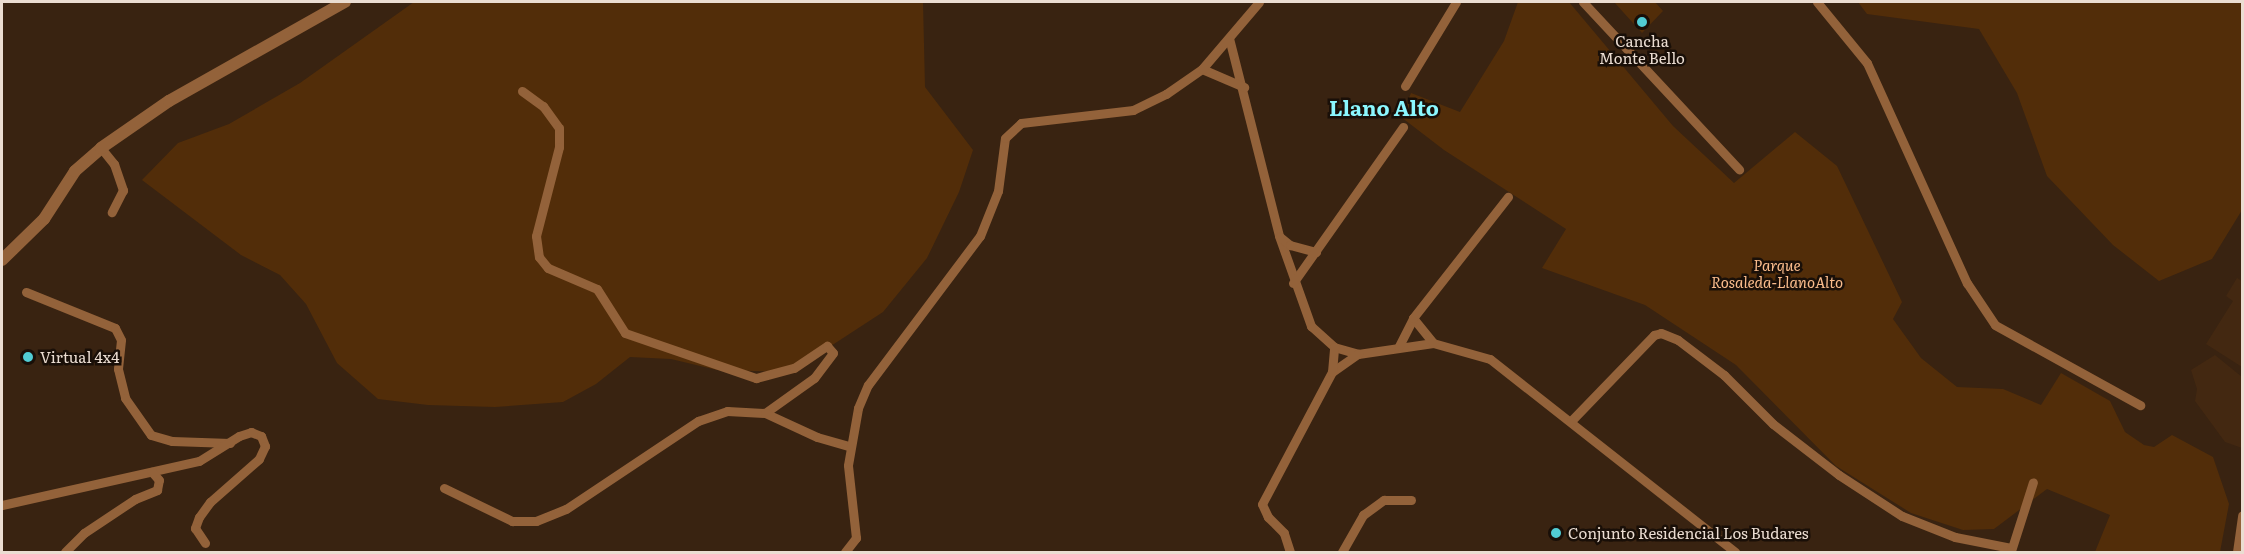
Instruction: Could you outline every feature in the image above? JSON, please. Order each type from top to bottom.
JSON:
[{"type":"street","points":[[2,260],[44,219],[75,171],[101,147],[169,101],[345,2]]},
{"type":"street","points":[[846,552],[856,538],[849,489],[851,447],[858,408],[868,385],[980,236],[994,208],[1001,153],[1012,129],[1030,121],[1133,110],[1202,69],[1259,2]]},
{"type":"street","points":[[1405,86],[1456,2]]},
{"type":"street","points":[[1583,2],[1739,169]]},
{"type":"street","points":[[1817,2],[1867,63],[1967,283],[1995,325],[2140,405]]},
{"type":"street","points":[[1229,38],[1244,87],[1279,236],[1293,283],[1311,326],[1334,347],[1358,354]]},
{"type":"street","points":[[1202,69],[1244,87]]},
{"type":"street","points":[[522,92],[543,106],[560,128],[560,147],[536,236],[539,257],[548,268],[597,290],[625,333],[756,378],[794,368],[827,346],[833,353],[814,378],[765,413]]},
{"type":"street","points":[[1293,283],[1403,127]]},
{"type":"street","points":[[101,147],[114,164],[123,190],[112,212]]},
{"type":"street","points":[[1399,346],[1413,318],[1508,197]]},
{"type":"street","points":[[1279,236],[1290,245],[1316,252]]},
{"type":"street","points":[[26,292],[115,328],[121,340],[118,369],[126,398],[151,435],[172,441],[230,443]]},
{"type":"street","points":[[1413,318],[1433,343]]},
{"type":"street","points":[[1571,421],[1654,335],[1661,333],[1678,340],[1724,375],[1773,424],[1839,475],[1902,516],[1955,537],[2011,550],[2033,482]]},
{"type":"street","points":[[1332,372],[1358,354],[1399,346],[1433,343],[1490,359],[1735,552]]},
{"type":"street","points":[[1290,552],[1284,533],[1268,517],[1262,504],[1332,372],[1334,347]]},
{"type":"street","points":[[444,488],[512,520],[536,521],[566,509],[698,421],[728,411],[765,413],[817,437],[851,447]]},
{"type":"street","points":[[2,505],[199,460],[251,432],[264,439],[265,446],[259,459],[210,501],[199,517],[195,528],[205,543]]},
{"type":"street","points":[[65,552],[84,533],[135,499],[157,490],[159,480],[152,472]]},
{"type":"street","points":[[1342,552],[1363,515],[1384,500],[1411,500]]},
{"type":"street","points":[[2237,552],[2242,515]]},
{"type":"street","points":[[1717,552],[1723,543]]},
{"type":"shaded area","points":[[2237,278],[2242,281],[2242,367],[2206,344],[2233,301],[2226,296]]},
{"type":"shaded area","points":[[2215,355],[2242,377],[2242,448],[2225,442],[2195,401],[2197,389],[2191,370]]},
{"type":"green space","points":[[414,2],[923,2],[925,87],[973,150],[959,192],[927,258],[883,312],[791,372],[717,370],[671,359],[630,357],[596,384],[563,402],[495,407],[428,405],[378,399],[337,363],[306,304],[280,275],[241,255],[142,180],[178,143],[229,124],[300,83]]},
{"type":"green space","name":"Parque Rosaleda-LlanoAlto","points":[[1518,2],[1569,2],[1673,126],[1734,183],[1795,132],[1837,166],[1902,302],[1893,319],[1921,358],[1957,387],[2003,389],[2041,405],[2061,373],[2110,401],[2125,432],[2144,445],[2154,447],[2172,435],[2213,457],[2229,504],[2220,552],[2095,552],[2110,515],[2047,489],[1994,529],[1963,530],[1911,513],[1836,466],[1736,365],[1645,305],[1542,268],[1566,229],[1444,150],[1401,117],[1411,93],[1460,112],[1504,41]]},
{"type":"green space","name":"Cancha Monte Bello","points":[[1614,2],[1655,2],[1663,11],[1642,33]]},
{"type":"green space","points":[[1858,2],[2242,2],[2242,210],[2212,259],[2159,281],[2113,245],[2047,176],[2017,93],[1979,29],[1867,14]]},
{"type":"place","name":"Cancha Monte Bello","points":[[1642,22]]},
{"type":"place","name":"Virtual 4x4","points":[[28,357]]},
{"type":"place","name":"Conjunto Residencial Los Budares","points":[[1556,533]]},
{"type":"district","name":"Llano Alto","points":[[1384,107]]}]
